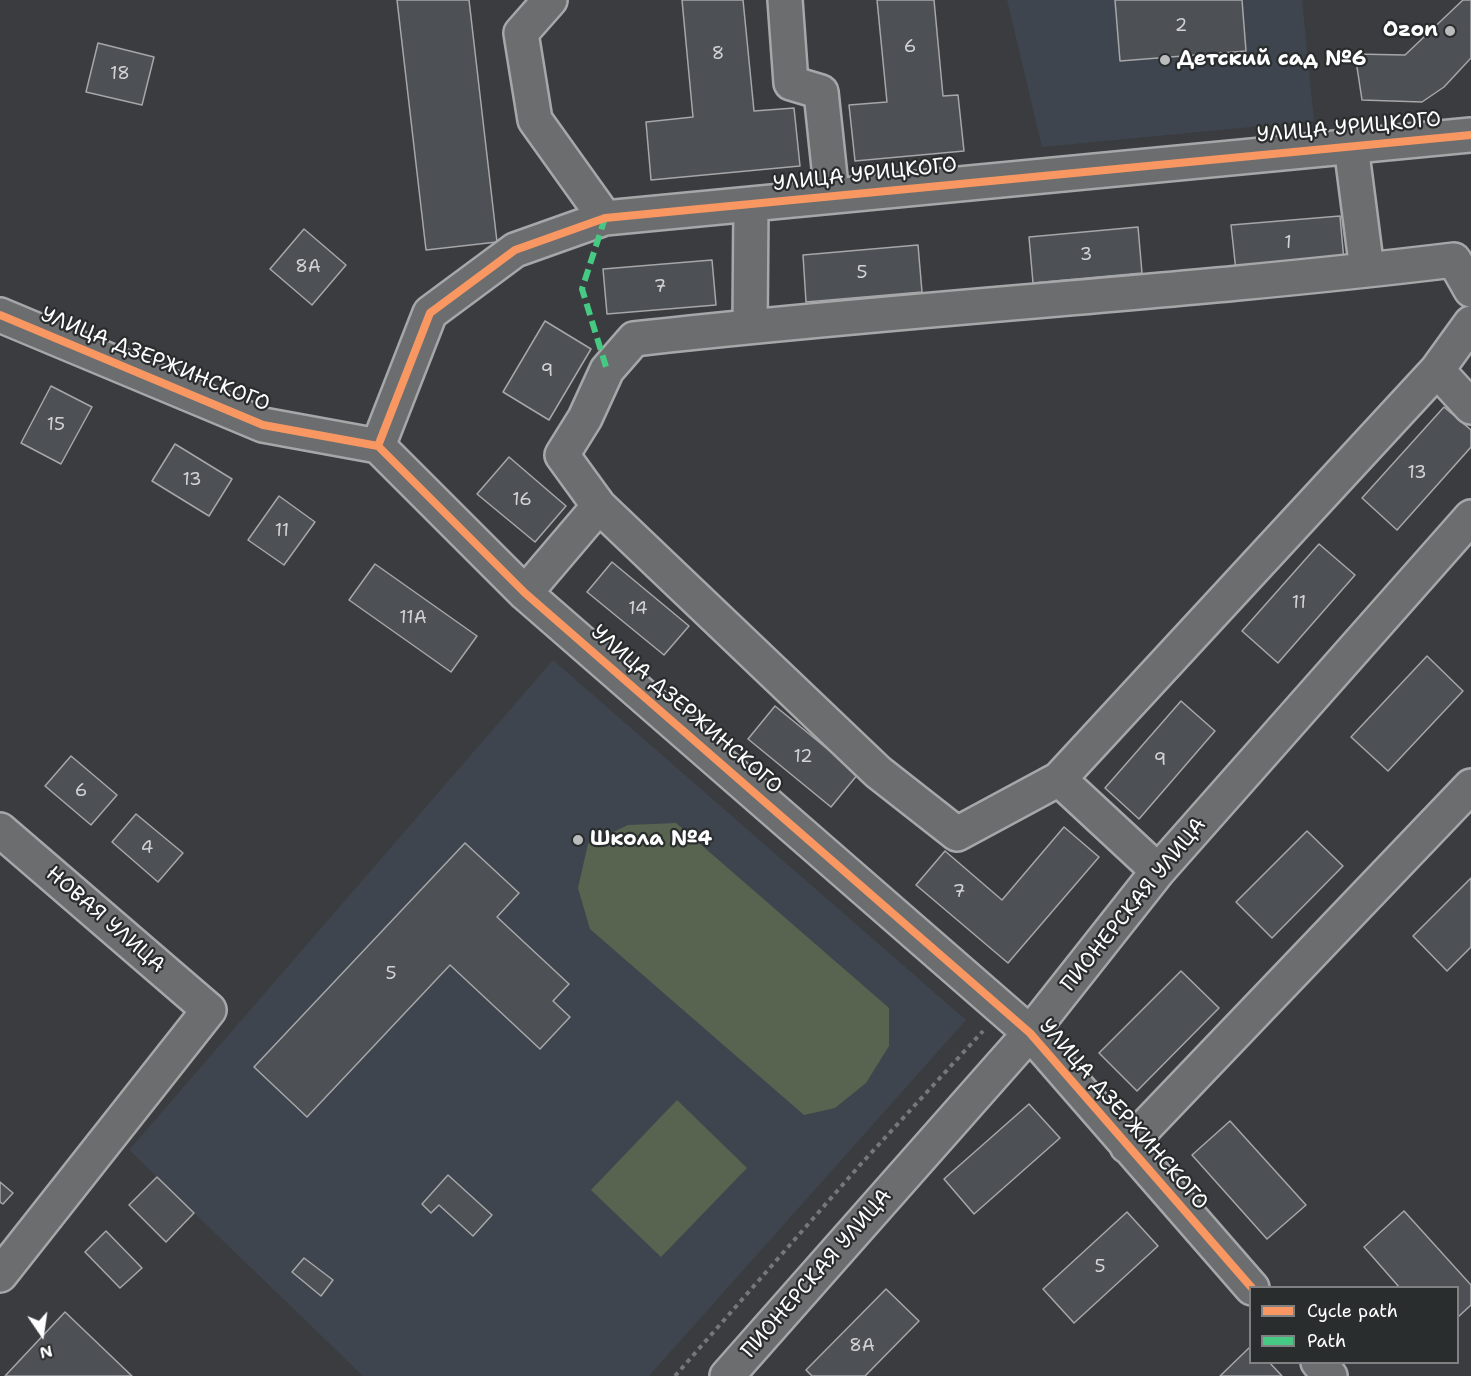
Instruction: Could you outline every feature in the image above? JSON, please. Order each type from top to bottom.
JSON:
[{"type":"street","points":[[550,0],[521,33],[535,120],[605,218]]},
{"type":"street","points":[[784,0],[791,83],[821,92],[832,196]]},
{"type":"street","name":"УЛИЦА УРИЦКОГО","points":[[378,446],[430,313],[514,250],[605,218],[1471,135]]},
{"type":"street","points":[[1351,146],[1366,270]]},
{"type":"street","points":[[750,326],[751,204]]},
{"type":"street","points":[[1471,290],[1455,260],[750,326],[634,339],[607,370],[585,418],[562,455],[600,506],[878,772],[957,834],[1059,779],[1437,370],[1471,323]]},
{"type":"street","name":"УЛИЦА ДЗЕРЖИНСКОГО","points":[[0,315],[263,425],[378,446],[525,593],[1030,1034],[1251,1286]]},
{"type":"street","points":[[1437,370],[1471,407]]},
{"type":"street","points":[[525,593],[600,506]]},
{"type":"street","name":"ПИОНЕРСКАЯ УЛИЦА","points":[[727,1376],[1030,1034],[1158,871],[1471,517]]},
{"type":"street","points":[[1059,779],[1158,871]]},
{"type":"street","points":[[1127,1146],[1471,786]]},
{"type":"street","name":"НОВАЯ УЛИЦА","points":[[0,830],[209,1010],[0,1275]]},
{"type":"street","points":[[1320,1364],[1329,1376]]},
{"type":"path","points":[[675,1376],[860,1165],[1002,1010]]},
{"type":"shaded area","name":"Детский сад №6","points":[[1007,0],[1302,0],[1314,121],[1042,147]]},
{"type":"shaded area","name":"Школа №4","points":[[553,660],[966,1020],[649,1376],[363,1376],[129,1150]]},
{"type":"green space","points":[[676,823],[889,1008],[889,1046],[866,1083],[835,1108],[804,1115],[590,929],[578,888],[588,844],[628,825]]},
{"type":"green space","points":[[677,1100],[747,1168],[661,1257],[591,1190]]},
{"type":"building","points":[[397,0],[469,0],[497,242],[426,250]]},
{"type":"building","points":[[682,0],[743,0],[754,111],[794,108],[800,166],[651,180],[646,122],[693,117]]},
{"type":"building","points":[[877,0],[934,0],[943,96],[958,95],[964,151],[855,161],[849,105],[887,102]]},
{"type":"building","points":[[1115,0],[1242,0],[1246,51],[1120,61]]},
{"type":"building","points":[[1463,0],[1471,0],[1471,58],[1444,87],[1422,102],[1362,100],[1355,54],[1405,55]]},
{"type":"building","points":[[98,43],[154,57],[142,105],[86,92]]},
{"type":"building","points":[[1340,216],[1344,261],[1236,271],[1231,225]]},
{"type":"building","points":[[1138,227],[1142,273],[1033,283],[1029,237]]},
{"type":"building","points":[[304,229],[346,265],[312,305],[270,269]]},
{"type":"building","points":[[918,245],[922,292],[806,302],[803,255]]},
{"type":"building","points":[[712,260],[716,305],[607,314],[603,269]]},
{"type":"building","points":[[545,321],[591,349],[549,420],[503,392]]},
{"type":"building","points":[[51,386],[92,407],[61,464],[21,443]]},
{"type":"building","points":[[1444,407],[1471,430],[1471,447],[1397,530],[1362,498]]},
{"type":"building","points":[[175,444],[232,479],[209,516],[152,481]]},
{"type":"building","points":[[509,457],[566,506],[535,542],[477,494]]},
{"type":"building","points":[[279,496],[315,522],[284,565],[248,540]]},
{"type":"building","points":[[1319,544],[1355,575],[1278,663],[1242,631]]},
{"type":"building","points":[[612,562],[689,626],[664,655],[587,592]]},
{"type":"building","points":[[375,564],[477,636],[451,672],[349,600]]},
{"type":"building","points":[[1427,656],[1463,691],[1388,771],[1351,737]]},
{"type":"building","points":[[1181,701],[1215,731],[1139,819],[1105,788]]},
{"type":"building","points":[[775,706],[858,774],[831,807],[748,739]]},
{"type":"building","points":[[71,756],[117,795],[91,825],[45,786]]},
{"type":"building","points":[[136,814],[183,853],[158,882],[112,842]]},
{"type":"building","points":[[1064,827],[1099,857],[1008,963],[916,885],[945,851],[1002,900]]},
{"type":"building","points":[[1307,831],[1343,866],[1272,938],[1236,902]]},
{"type":"building","points":[[465,843],[519,893],[497,917],[569,984],[553,1001],[570,1017],[540,1049],[450,965],[307,1117],[254,1067]]},
{"type":"building","points":[[1471,878],[1471,947],[1447,971],[1413,936]]},
{"type":"building","points":[[1181,971],[1219,1008],[1137,1091],[1099,1053]]},
{"type":"building","points":[[1029,1104],[1060,1138],[974,1214],[944,1179]]},
{"type":"building","points":[[1230,1121],[1306,1205],[1267,1239],[1192,1155]]},
{"type":"building","points":[[448,1175],[492,1215],[473,1236],[439,1205],[431,1213],[422,1204]]},
{"type":"building","points":[[157,1177],[194,1213],[166,1242],[129,1205]]},
{"type":"building","points":[[0,1182],[13,1193],[3,1204],[0,1202]]},
{"type":"building","points":[[1404,1211],[1471,1285],[1471,1305],[1459,1316],[1459,1286],[1398,1286],[1364,1247]]},
{"type":"building","points":[[1127,1212],[1158,1246],[1074,1323],[1043,1289]]},
{"type":"building","points":[[106,1231],[142,1268],[120,1288],[85,1252]]},
{"type":"building","points":[[304,1258],[333,1280],[321,1296],[292,1272]]},
{"type":"building","points":[[886,1289],[919,1321],[865,1376],[812,1376],[806,1370]]},
{"type":"building","points":[[65,1312],[132,1376],[5,1376]]},
{"type":"building","points":[[1249,1348],[1249,1364],[1271,1364],[1282,1376],[1220,1376]]},
{"type":"marked path","points":[[605,218],[582,289],[607,370]]},
{"type":"cycle path","points":[[378,446],[430,313],[515,250],[605,218],[1471,135]]},
{"type":"cycle path","points":[[0,315],[263,425],[378,446],[525,593],[1030,1033],[1250,1286]]},
{"type":"place","name":"Ozon","points":[[1450,31]]},
{"type":"place","name":"Детский сад №6","points":[[1165,60]]},
{"type":"place","name":"Школа №4","points":[[578,840]]}]
